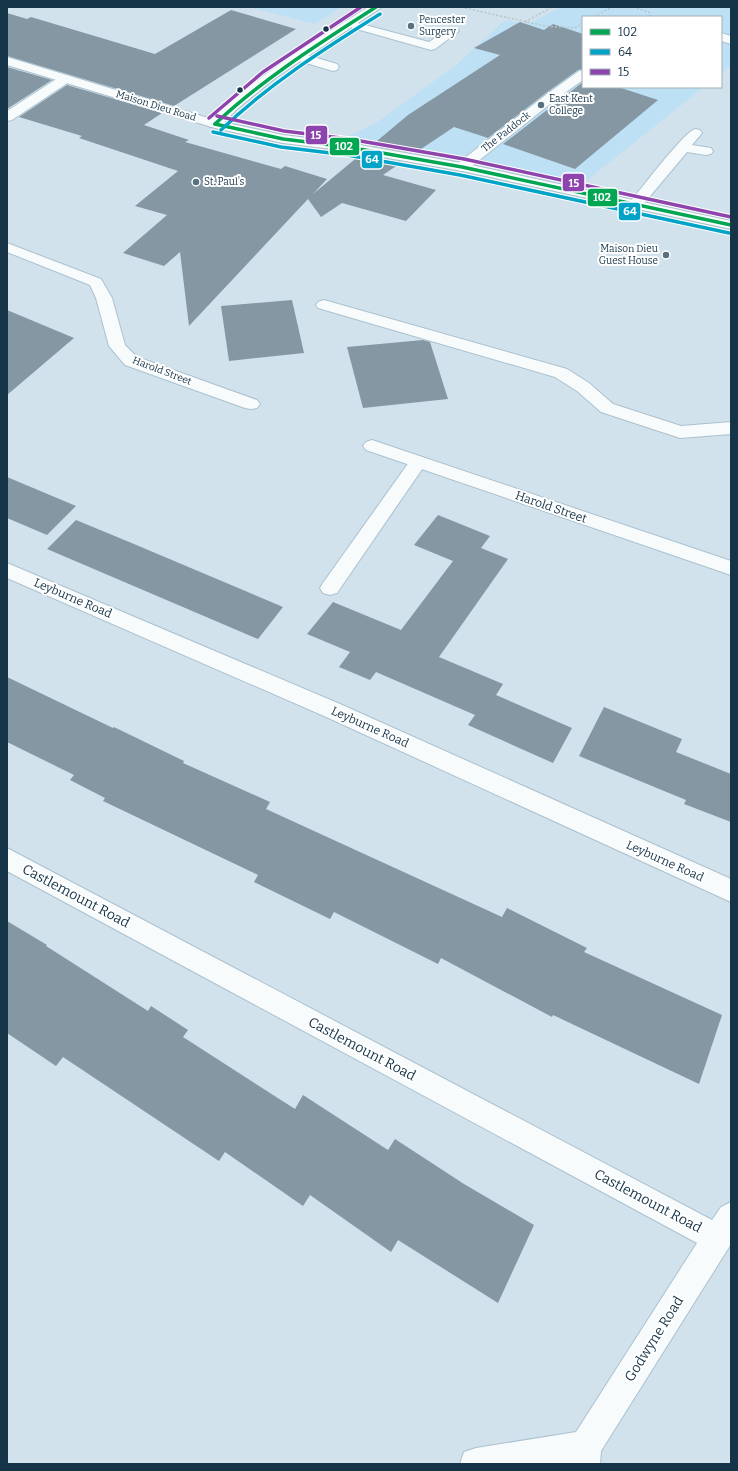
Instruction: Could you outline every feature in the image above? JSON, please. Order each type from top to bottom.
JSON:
[{"type":"street","points":[[215,124],[231,106],[300,57],[376,7]]},
{"type":"street","points":[[350,24],[431,46],[453,31]]},
{"type":"street","points":[[300,57],[333,68]]},
{"type":"street","name":"Maison Dieu Road","points":[[7,61],[215,124],[283,139],[462,167],[731,225]]},
{"type":"street","name":"The Paddock","points":[[462,167],[551,97],[582,75]]},
{"type":"street","points":[[7,117],[65,79]]},
{"type":"street","points":[[636,204],[695,133]]},
{"type":"street","points":[[682,147],[706,151]]},
{"type":"street","name":"Harold Street","points":[[7,248],[96,282],[104,298],[117,346],[131,361],[251,404]]},
{"type":"street","points":[[324,305],[561,373],[583,387],[607,408],[680,432],[731,428]]},
{"type":"street","name":"Harold Street","points":[[372,446],[731,568]]},
{"type":"street","points":[[330,588],[418,462]]},
{"type":"street","name":"Leyburne Road","points":[[7,570],[332,710],[731,891]]},
{"type":"street","name":"Castlemount Road","points":[[7,859],[724,1228]]},
{"type":"street","name":"Godwyne Road","points":[[585,1456],[724,1228]]},
{"type":"street","points":[[476,1464],[585,1456]]},
{"type":"path","points":[[460,7],[545,26],[576,28],[582,24]]},
{"type":"path","points":[[525,22],[552,7]]},
{"type":"path","points":[[596,16],[612,7]]},
{"type":"path","points":[[633,7],[649,12],[651,16]]},
{"type":"shaded area","points":[[248,7],[342,7],[315,24]]},
{"type":"shaded area","name":"East Kent College","points":[[561,7],[731,7],[731,65],[722,72],[722,16],[582,16],[582,88],[703,88],[585,182],[347,137],[376,123],[456,65],[504,21],[530,23]]},
{"type":"building","points":[[231,10],[296,29],[174,106],[7,56],[7,13],[27,19],[31,17],[155,54]]},
{"type":"building","points":[[520,22],[544,30],[553,24],[582,34],[582,69],[578,70],[546,93],[488,138],[454,127],[415,153],[371,146],[408,115],[500,55],[474,48]]},
{"type":"building","points":[[7,67],[52,80],[7,109]]},
{"type":"building","points":[[582,83],[582,88],[621,88],[658,100],[575,169],[503,144]]},
{"type":"building","points":[[67,85],[162,113],[144,125],[189,140],[185,142],[281,169],[285,166],[327,179],[313,194],[360,155],[402,162],[383,175],[436,190],[406,221],[342,203],[321,217],[308,199],[189,326],[180,252],[164,266],[123,253],[167,215],[135,206],[178,171],[79,138],[82,136],[19,117]]},
{"type":"building","points":[[292,300],[304,353],[229,361],[221,306]]},
{"type":"building","points":[[7,310],[74,338],[7,395]]},
{"type":"building","points":[[423,340],[430,342],[448,399],[363,408],[347,347]]},
{"type":"building","points":[[7,477],[76,506],[47,535],[7,518]]},
{"type":"building","points":[[438,515],[490,536],[481,548],[508,559],[439,657],[503,684],[496,695],[572,728],[553,763],[468,725],[475,715],[376,672],[370,680],[339,667],[350,652],[307,634],[333,602],[401,630],[453,561],[414,545]]},
{"type":"building","points":[[76,520],[283,607],[258,639],[47,549]]},
{"type":"building","points":[[7,677],[184,761],[183,763],[270,802],[266,809],[502,917],[507,908],[587,948],[584,952],[722,1015],[699,1084],[553,1015],[552,1017],[441,958],[438,964],[334,912],[330,919],[254,882],[258,875],[103,801],[105,798],[70,780],[74,775],[7,742]]},
{"type":"building","points":[[604,707],[682,739],[676,752],[731,774],[731,822],[684,804],[686,800],[579,756]]},
{"type":"building","points":[[7,921],[47,945],[46,946],[148,1011],[151,1006],[188,1030],[183,1037],[295,1109],[303,1095],[388,1150],[395,1139],[464,1184],[534,1225],[498,1303],[398,1240],[391,1252],[310,1195],[303,1206],[225,1152],[219,1161],[63,1057],[56,1066],[7,1033]]},
{"type":"transit line","name":"15","points":[[209,118],[244,86],[282,58],[361,7]]},
{"type":"transit line","name":"102","points":[[215,124],[272,75],[376,7]]},
{"type":"transit line","name":"64","points":[[221,130],[277,82],[317,54],[380,14]]},
{"type":"transit line","name":"15","points":[[217,116],[284,131],[349,139],[464,159],[731,217]]},
{"type":"transit line","name":"102","points":[[215,124],[283,139],[348,147],[462,167],[731,225]]},
{"type":"transit line","name":"64","points":[[213,132],[281,147],[347,155],[460,175],[729,233]]},
{"type":"place","name":"Pencester Surgery","points":[[411,26]]},
{"type":"place","name":"East Kent College","points":[[541,105]]},
{"type":"place","name":"St. Paul's","points":[[196,182]]},
{"type":"place","name":"Maison Dieu Guest House","points":[[666,255]]}]
